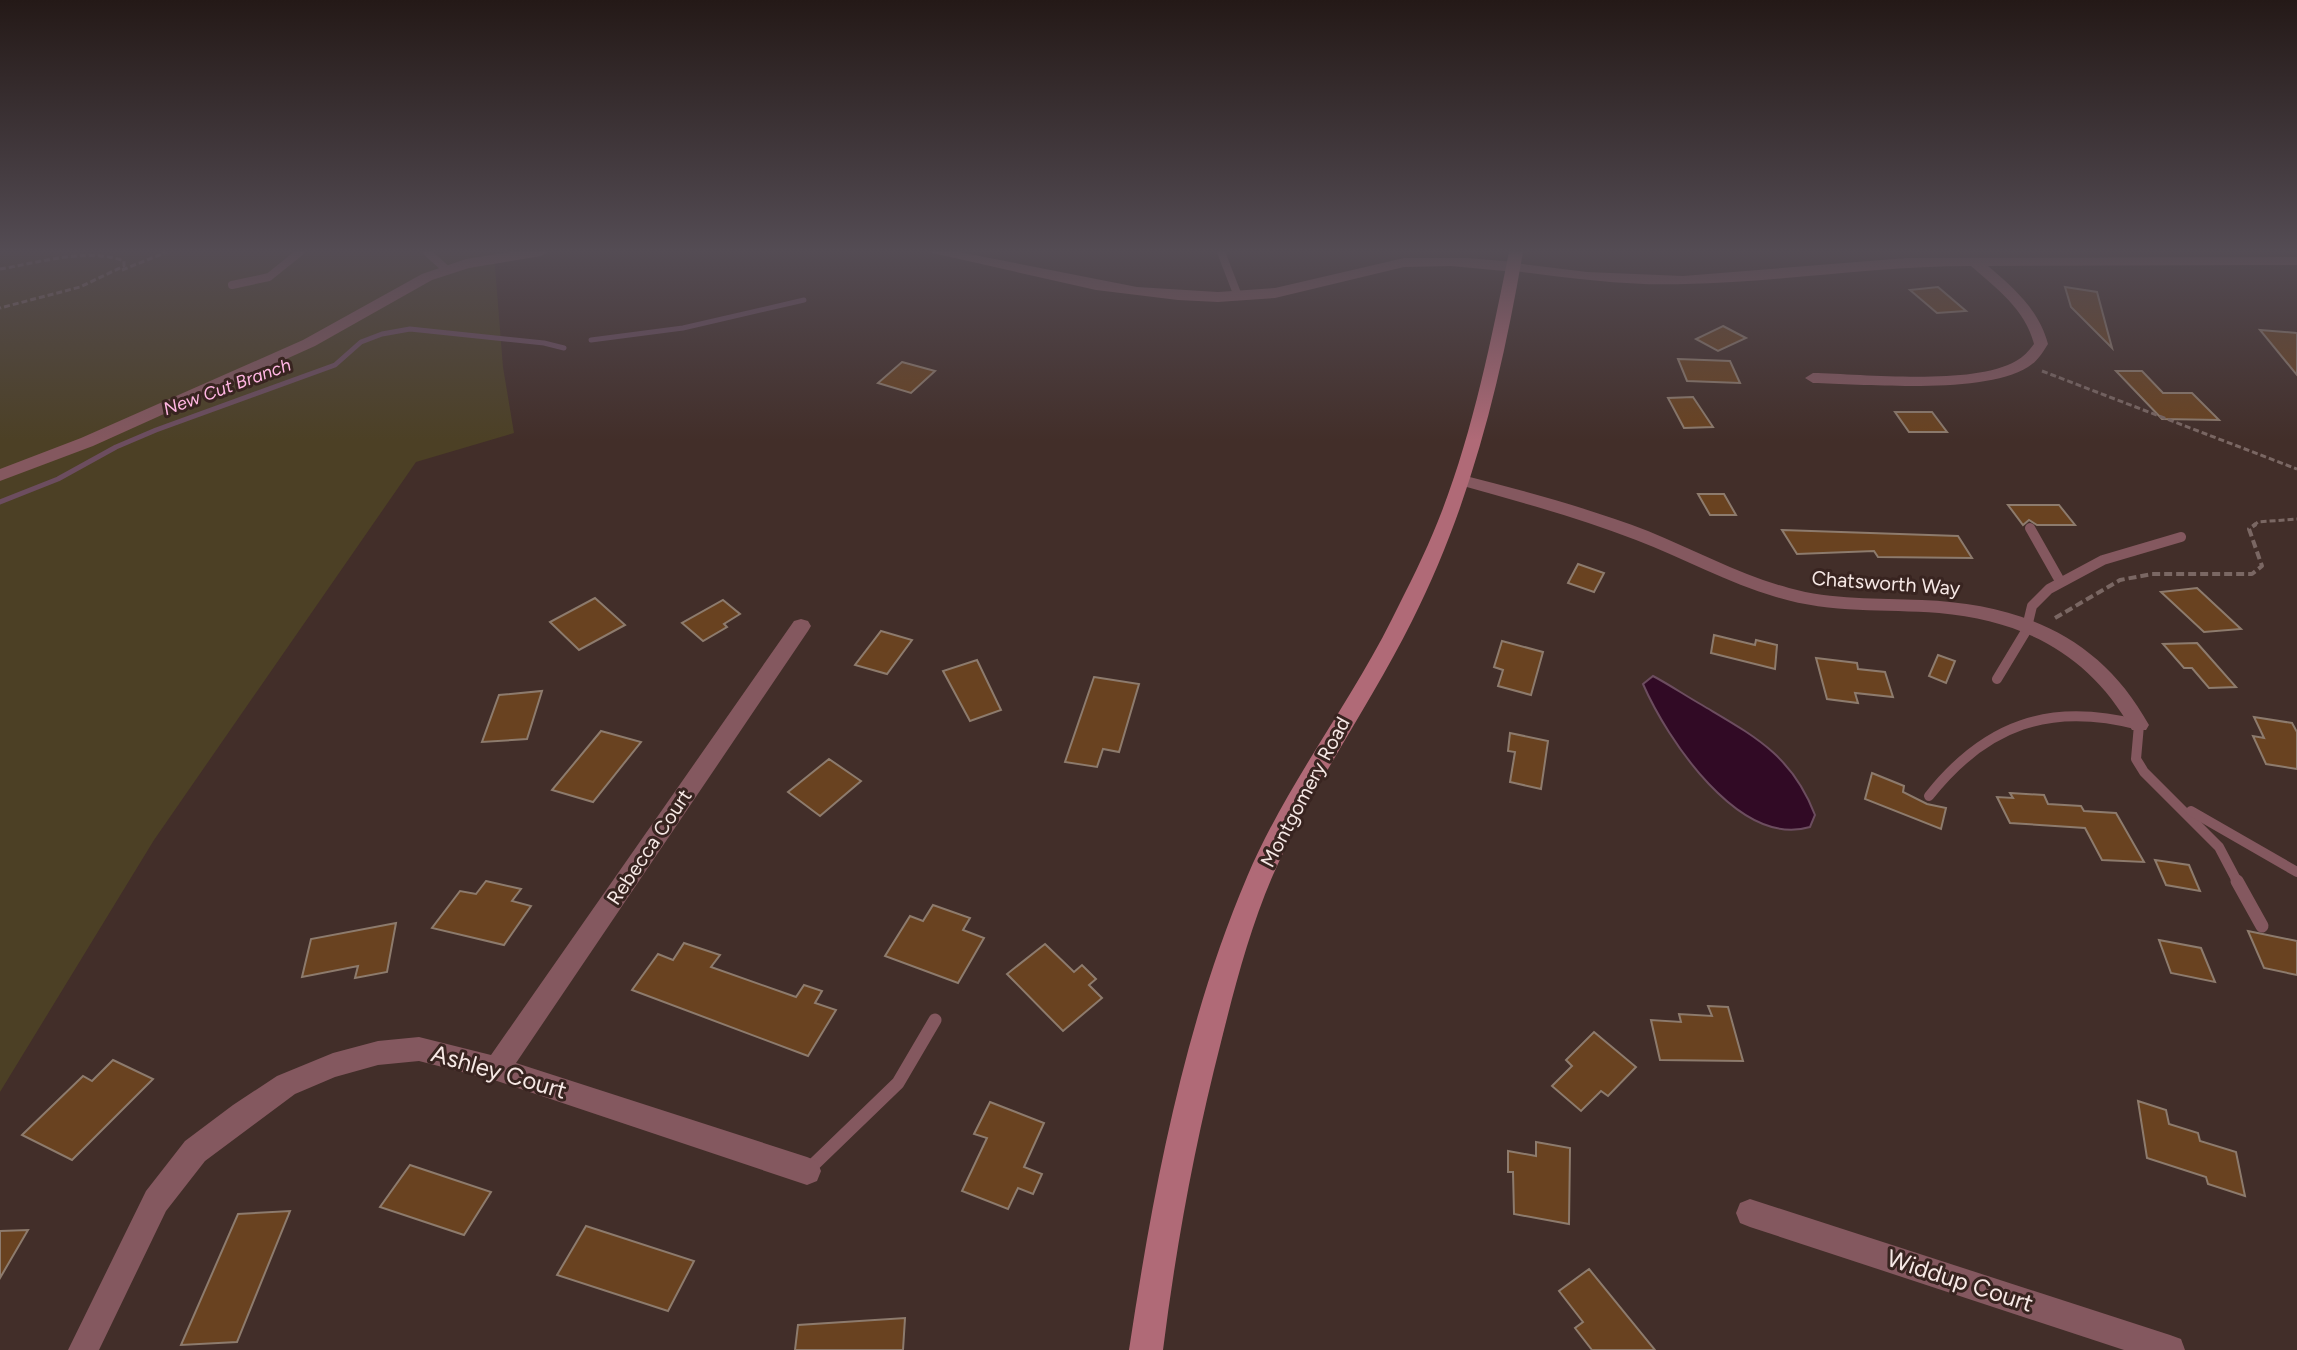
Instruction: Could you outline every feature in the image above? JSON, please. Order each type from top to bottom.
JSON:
[{"type":"main road","name":"Montgomery Road","points":[[1146,1350],[1159,1256],[1191,1102],[1225,973],[1260,876],[1329,741],[1401,622],[1429,565],[1462,480],[1505,315]]},
{"type":"street","points":[[0,475],[87,442],[280,356],[360,315]]},
{"type":"street","points":[[1813,378],[1962,378],[1994,375],[2024,364],[2041,344],[2038,328],[2029,315]]},
{"type":"street","name":"Chatsworth Way","points":[[1462,480],[1625,529],[1780,593],[1810,601],[1939,607],[2027,622],[2101,669],[2131,706],[2139,725]]},
{"type":"street","name":"Rebecca Court","points":[[497,1069],[801,626]]},
{"type":"street","name":"Ashley Court","points":[[83,1350],[156,1201],[195,1151],[286,1085],[333,1065],[378,1053],[419,1049],[497,1069],[807,1171]]},
{"type":"street","name":"Widdup Court","points":[[1750,1213],[2170,1350]]},
{"type":"lane","points":[[2030,528],[2060,581]]},
{"type":"lane","points":[[1997,679],[2036,602],[2060,581],[2127,553],[2181,537]]},
{"type":"lane","points":[[1929,796],[1942,777],[1972,747],[2016,726],[2079,713],[2120,718],[2139,725],[2136,759],[2144,772],[2219,847],[2262,926]]},
{"type":"lane","points":[[2182,807],[2297,872]]},
{"type":"lane","points":[[807,1171],[898,1083],[935,1020]]},
{"type":"path","points":[[2024,364],[2297,469]]},
{"type":"path","points":[[2027,622],[2047,624],[2120,580],[2152,574],[2252,574],[2262,566],[2249,529],[2258,522],[2297,519]]},
{"type":"shaded area","points":[[0,315],[499,315],[503,367],[514,433],[416,462],[154,840],[0,1092]]},
{"type":"shaded area","points":[[1653,676],[1755,738],[1783,762],[1806,794],[1815,815],[1810,827],[1783,829],[1757,821],[1732,805],[1709,784],[1688,759],[1654,707],[1643,684]]},
{"type":"building","points":[[2079,315],[2103,315],[2112,348]]},
{"type":"building","points":[[1723,326],[1746,338],[1718,351],[1696,339]]},
{"type":"building","points":[[2260,330],[2297,333],[2297,375]]},
{"type":"building","points":[[1678,359],[1730,361],[1740,383],[1687,381]]},
{"type":"building","points":[[902,362],[935,371],[911,393],[878,383]]},
{"type":"building","points":[[2116,371],[2142,371],[2163,393],[2192,393],[2219,420],[2162,419]]},
{"type":"building","points":[[1693,397],[1713,427],[1684,428],[1668,398]]},
{"type":"building","points":[[1895,412],[1932,412],[1947,432],[1909,432]]},
{"type":"building","points":[[1698,494],[1724,494],[1736,515],[1710,515]]},
{"type":"building","points":[[2008,505],[2059,505],[2075,525],[2037,525],[2029,520],[2023,525]]},
{"type":"building","points":[[1782,530],[1958,536],[1972,558],[1878,557],[1874,551],[1797,554]]},
{"type":"building","points":[[1578,564],[1604,573],[1594,592],[1568,583]]},
{"type":"building","points":[[2197,588],[2241,629],[2204,632],[2161,592]]},
{"type":"building","points":[[595,598],[625,625],[579,650],[550,622]]},
{"type":"building","points":[[723,600],[740,614],[724,624],[727,627],[703,641],[682,623]]},
{"type":"building","points":[[881,631],[912,640],[887,674],[855,665]]},
{"type":"building","points":[[1714,635],[1755,645],[1756,640],[1777,645],[1775,669],[1711,653]]},
{"type":"building","points":[[1502,641],[1543,652],[1531,695],[1498,686],[1503,670],[1494,667]]},
{"type":"building","points":[[2197,643],[2236,687],[2209,688],[2192,668],[2184,668],[2163,644]]},
{"type":"building","points":[[1938,655],[1955,661],[1946,683],[1929,676]]},
{"type":"building","points":[[1816,658],[1857,663],[1858,669],[1885,672],[1893,697],[1855,693],[1858,703],[1827,699]]},
{"type":"building","points":[[977,660],[1001,710],[970,721],[943,671]]},
{"type":"building","points":[[1094,677],[1139,684],[1119,752],[1103,749],[1097,767],[1065,762]]},
{"type":"building","points":[[542,691],[527,739],[482,742],[499,695]]},
{"type":"building","points":[[2254,717],[2292,723],[2297,732],[2297,769],[2266,764],[2253,736],[2264,738]]},
{"type":"building","points":[[601,731],[641,742],[593,802],[552,790]]},
{"type":"building","points":[[1510,733],[1548,741],[1541,789],[1510,782],[1515,752],[1508,751]]},
{"type":"building","points":[[829,759],[861,781],[820,816],[788,792]]},
{"type":"building","points":[[1872,773],[1904,786],[1903,792],[1927,804],[1946,808],[1941,829],[1865,799]]},
{"type":"building","points":[[2010,793],[2044,795],[2048,804],[2116,813],[2144,862],[2102,860],[2085,828],[2010,823],[1997,797],[2013,798]]},
{"type":"building","points":[[2155,860],[2189,865],[2200,891],[2166,885]]},
{"type":"building","points":[[486,881],[521,889],[512,901],[531,906],[504,945],[432,928],[460,891],[476,894]]},
{"type":"building","points":[[933,905],[970,918],[963,930],[984,938],[958,983],[885,956],[910,916],[923,921]]},
{"type":"building","points":[[396,923],[387,972],[355,978],[358,966],[302,977],[311,939]]},
{"type":"building","points":[[2248,931],[2297,941],[2297,975],[2264,968]]},
{"type":"building","points":[[2159,940],[2201,948],[2215,982],[2171,973]]},
{"type":"building","points":[[684,943],[720,955],[711,967],[796,997],[804,985],[822,991],[815,1003],[836,1010],[808,1056],[632,990],[658,954],[673,960]]},
{"type":"building","points":[[1045,944],[1074,972],[1082,965],[1096,979],[1089,985],[1102,998],[1063,1031],[1007,974]]},
{"type":"building","points":[[1708,1006],[1728,1007],[1743,1061],[1660,1060],[1651,1020],[1681,1022],[1679,1014],[1712,1016]]},
{"type":"building","points":[[1594,1032],[1636,1067],[1608,1096],[1601,1091],[1581,1111],[1552,1086],[1572,1066],[1566,1060]]},
{"type":"building","points":[[113,1060],[153,1079],[72,1160],[22,1135],[83,1076],[92,1081]]},
{"type":"building","points":[[2138,1101],[2166,1110],[2169,1124],[2198,1133],[2200,1141],[2236,1152],[2245,1196],[2208,1184],[2206,1177],[2147,1158]]},
{"type":"building","points":[[990,1102],[1044,1123],[1024,1167],[1042,1174],[1033,1194],[1018,1188],[1008,1209],[962,1191],[987,1138],[974,1134]]},
{"type":"building","points":[[1536,1142],[1570,1148],[1569,1224],[1514,1214],[1513,1172],[1508,1172],[1508,1151],[1536,1156]]},
{"type":"building","points":[[410,1165],[491,1192],[464,1235],[380,1207]]},
{"type":"building","points":[[290,1211],[237,1342],[181,1345],[238,1214]]},
{"type":"building","points":[[586,1226],[694,1261],[668,1311],[557,1275]]},
{"type":"building","points":[[28,1230],[0,1278],[0,1231]]},
{"type":"building","points":[[1589,1269],[1655,1350],[1592,1350],[1575,1328],[1583,1322],[1559,1291]]},
{"type":"building","points":[[905,1318],[903,1350],[795,1350],[798,1325]]},
{"type":"waterway","points":[[591,340],[683,328],[739,315]]},
{"type":"waterway","name":"New Cut Branch","points":[[0,502],[58,479],[116,447],[156,430],[335,365],[361,342],[382,334],[410,329],[544,343],[564,348]]}]
